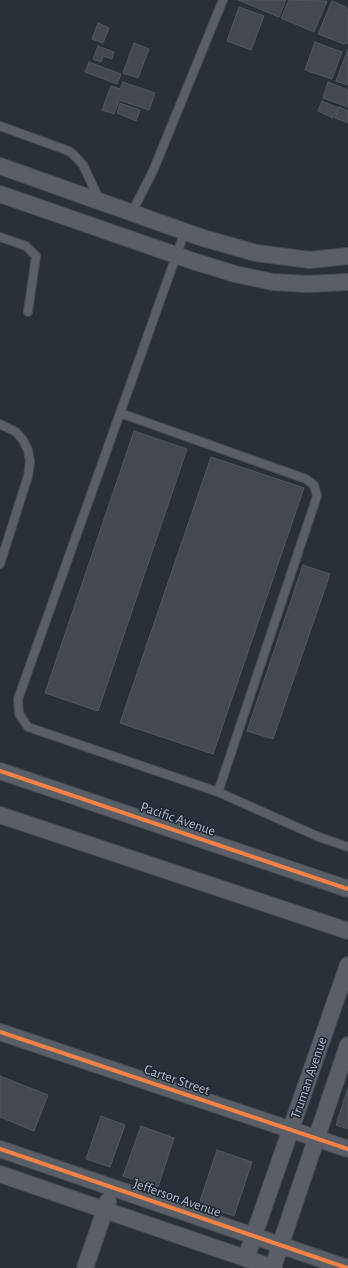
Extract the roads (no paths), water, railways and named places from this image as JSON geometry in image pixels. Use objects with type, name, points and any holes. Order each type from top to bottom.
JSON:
[{"type":"street","points":[[0,166],[185,231],[256,253],[310,260],[348,256]]},
{"type":"street","points":[[0,194],[235,274],[273,282],[308,284],[348,282]]},
{"type":"street","name":"Pacific Avenue","points":[[0,771],[348,889]]},
{"type":"street","points":[[0,815],[348,931]]},
{"type":"street","name":"Truman Avenue","points":[[246,1258],[348,965]]},
{"type":"street","name":"Carter Street","points":[[0,1032],[348,1149]]},
{"type":"street","name":"Truman Avenue","points":[[274,1268],[348,1045]]},
{"type":"street","name":"Jefferson Avenue","points":[[0,1150],[347,1268]]},
{"type":"street","points":[[0,1174],[274,1268]]},
{"type":"street","points":[[85,1268],[112,1188]]},
{"type":"lane","points":[[132,212],[153,171],[223,0]]},
{"type":"lane","points":[[0,126],[68,151],[74,155],[83,165],[101,202]]},
{"type":"lane","points":[[185,231],[18,699],[19,714],[28,727],[218,792],[319,837],[348,847]]},
{"type":"lane","points":[[0,237],[26,246],[32,250],[36,256],[28,312]]},
{"type":"lane","points":[[120,413],[306,479],[314,485],[317,496],[218,792]]},
{"type":"lane","points":[[0,424],[16,432],[23,440],[28,450],[30,462],[28,476],[0,564]]}]
